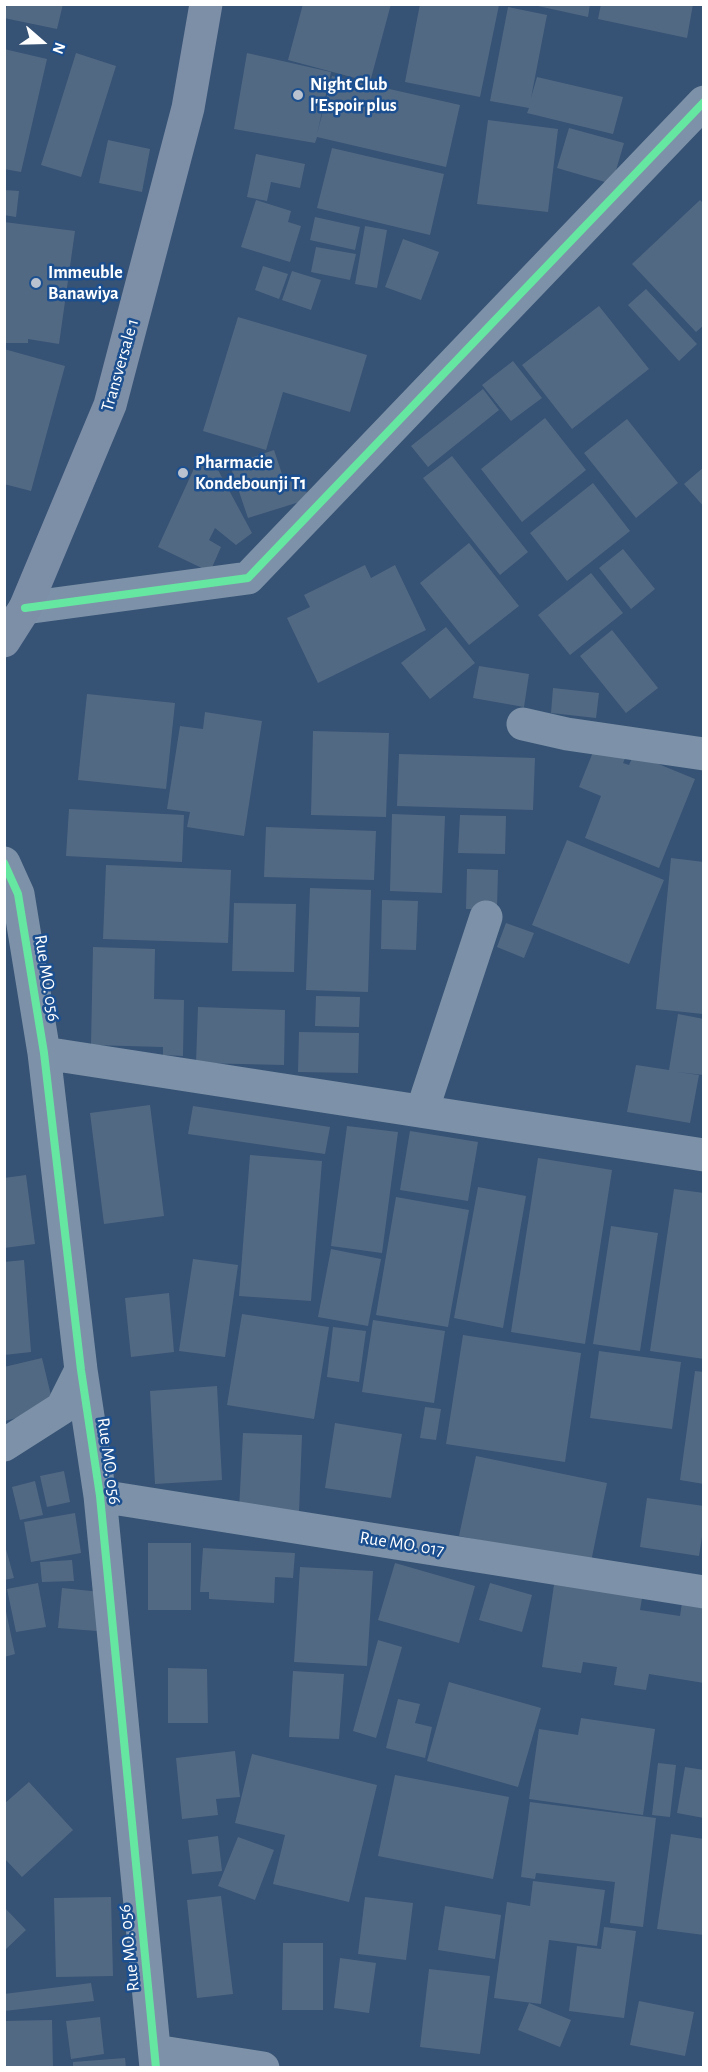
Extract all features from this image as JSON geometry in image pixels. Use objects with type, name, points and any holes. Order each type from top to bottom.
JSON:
[{"type":"main road","name":"Transversale 1","points":[[4,641],[25,608],[111,405],[188,108],[206,4]]},
{"type":"street","points":[[25,608],[248,578],[704,102]]},
{"type":"street","points":[[523,724],[567,734],[704,754]]},
{"type":"street","name":"Rue MO. 056","points":[[4,863],[18,894],[44,1053],[81,1370],[100,1496],[155,2059]]},
{"type":"street","points":[[422,1111],[486,917]]},
{"type":"street","points":[[44,1053],[704,1155]]},
{"type":"street","points":[[4,1445],[62,1408],[81,1370]]},
{"type":"street","name":"Rue MO. 017","points":[[100,1496],[704,1592]]},
{"type":"street","points":[[155,2059],[263,2067]]},
{"type":"building","points":[[7,4],[63,4],[57,29],[4,18]]},
{"type":"building","points":[[303,4],[391,4],[370,82],[288,60]]},
{"type":"building","points":[[420,4],[499,5],[480,97],[405,82]]},
{"type":"building","points":[[529,4],[590,4],[588,17]]},
{"type":"building","points":[[601,4],[693,4],[687,38],[598,19]]},
{"type":"building","points":[[508,7],[547,15],[531,98],[537,77],[623,97],[613,134],[527,113],[529,108],[490,101]]},
{"type":"building","points":[[4,49],[47,59],[21,172],[4,169]]},
{"type":"building","points":[[76,53],[116,66],[81,177],[41,165]]},
{"type":"building","points":[[247,53],[331,72],[317,134],[332,76],[460,105],[446,167],[317,137],[315,143],[234,129]]},
{"type":"building","points":[[488,120],[558,129],[548,212],[477,204]]},
{"type":"building","points":[[569,128],[624,143],[612,184],[557,168]]},
{"type":"building","points":[[108,140],[150,149],[142,192],[99,183]]},
{"type":"building","points":[[332,148],[444,174],[430,235],[317,208]]},
{"type":"building","points":[[256,154],[305,164],[300,188],[271,182],[267,201],[247,197]]},
{"type":"building","points":[[4,190],[19,191],[16,217],[4,215]]},
{"type":"building","points":[[256,200],[291,211],[288,222],[301,226],[290,262],[241,247]]},
{"type":"building","points":[[700,200],[704,204],[704,325],[696,332],[632,264]]},
{"type":"building","points":[[315,217],[360,227],[355,250],[310,240]]},
{"type":"building","name":"Immeuble Banawiya","points":[[4,222],[75,231],[59,344],[28,339],[28,343],[4,343]]},
{"type":"building","points":[[365,226],[387,230],[377,288],[355,284]]},
{"type":"building","points":[[403,239],[439,252],[421,300],[385,287]]},
{"type":"building","points":[[316,247],[356,254],[350,280],[311,272]]},
{"type":"building","points":[[263,266],[288,274],[279,299],[255,290]]},
{"type":"building","points":[[292,271],[321,280],[311,310],[282,300]]},
{"type":"building","points":[[646,289],[697,344],[679,361],[628,305]]},
{"type":"building","points":[[599,306],[649,369],[572,429],[522,365]]},
{"type":"building","points":[[238,317],[367,355],[350,412],[283,392],[266,450],[203,431]]},
{"type":"building","points":[[4,349],[65,366],[31,491],[4,484]]},
{"type":"building","points":[[513,361],[542,398],[511,421],[482,385]]},
{"type":"building","points":[[483,389],[499,410],[428,467],[411,446]]},
{"type":"building","points":[[545,418],[586,470],[522,522],[481,469]]},
{"type":"building","points":[[627,419],[678,483],[636,518],[584,453]]},
{"type":"building","points":[[274,450],[285,483],[301,477],[309,499],[248,518],[230,465]]},
{"type":"building","points":[[452,456],[528,552],[500,575],[423,478]]},
{"type":"building","points":[[197,462],[217,468],[252,533],[236,545],[215,528],[209,540],[221,547],[210,572],[158,547]]},
{"type":"building","points":[[704,467],[704,507],[684,484]]},
{"type":"building","points":[[593,483],[630,531],[567,581],[530,533]]},
{"type":"building","points":[[469,543],[519,606],[469,645],[420,583]]},
{"type":"building","points":[[623,549],[655,589],[631,609],[599,568]]},
{"type":"building","points":[[365,565],[371,578],[395,565],[426,630],[318,683],[287,618],[310,607],[304,595]]},
{"type":"building","points":[[591,573],[623,613],[570,655],[538,615]]},
{"type":"building","points":[[446,627],[475,663],[430,699],[401,663]]},
{"type":"building","points":[[612,630],[658,688],[626,713],[580,656]]},
{"type":"building","points":[[479,666],[529,674],[524,707],[473,698]]},
{"type":"building","points":[[553,688],[599,693],[596,718],[551,713]]},
{"type":"building","points":[[87,694],[175,703],[166,789],[78,780]]},
{"type":"building","points":[[205,712],[262,721],[244,836],[187,827],[190,812],[167,809],[180,726],[203,729]]},
{"type":"building","points":[[313,731],[389,733],[386,817],[311,815]]},
{"type":"building","points":[[597,742],[627,754],[623,763],[629,765],[634,754],[695,779],[659,868],[585,838],[601,796],[579,787]]},
{"type":"building","points":[[399,754],[535,758],[533,810],[397,806]]},
{"type":"building","points":[[69,809],[184,815],[182,862],[66,856]]},
{"type":"building","points":[[392,814],[445,816],[442,893],[390,891]]},
{"type":"building","points":[[460,815],[506,816],[505,854],[458,853]]},
{"type":"building","points":[[266,827],[376,831],[374,880],[264,877]]},
{"type":"building","points":[[567,840],[664,880],[629,964],[532,925]]},
{"type":"building","points":[[671,858],[704,862],[703,1014],[656,1009]]},
{"type":"building","points":[[106,865],[231,870],[228,943],[103,939]]},
{"type":"building","points":[[467,869],[498,870],[497,909],[466,909]]},
{"type":"building","points":[[310,888],[371,890],[368,992],[306,990]]},
{"type":"building","points":[[382,900],[418,901],[416,950],[381,949]]},
{"type":"building","points":[[234,903],[296,904],[294,972],[232,971]]},
{"type":"building","points":[[506,923],[534,933],[524,958],[497,947]]},
{"type":"building","points":[[93,947],[155,949],[154,999],[184,1000],[183,1056],[163,1055],[163,1047],[91,1045]]},
{"type":"building","points":[[316,996],[360,997],[359,1027],[315,1026]]},
{"type":"building","points":[[198,1007],[285,1010],[284,1065],[196,1063]]},
{"type":"building","points":[[678,1014],[704,1019],[704,1075],[677,1072],[699,1075],[690,1123],[627,1112],[636,1065],[669,1070]]},
{"type":"building","points":[[299,1032],[359,1033],[358,1073],[298,1072]]},
{"type":"building","points":[[150,1105],[164,1216],[104,1224],[90,1113]]},
{"type":"building","points":[[193,1106],[330,1127],[325,1154],[188,1134]]},
{"type":"building","points":[[347,1126],[398,1132],[382,1253],[331,1246]]},
{"type":"building","points":[[410,1131],[478,1142],[468,1201],[400,1190]]},
{"type":"building","points":[[250,1155],[322,1161],[311,1301],[239,1296]]},
{"type":"building","points":[[538,1158],[612,1170],[585,1344],[511,1332]]},
{"type":"building","points":[[26,1175],[35,1244],[4,1248],[4,1178]]},
{"type":"building","points":[[478,1187],[526,1196],[503,1328],[454,1318]]},
{"type":"building","points":[[674,1189],[704,1193],[704,1359],[650,1351]]},
{"type":"building","points":[[396,1197],[469,1210],[448,1327],[376,1315]]},
{"type":"building","points":[[611,1226],[658,1233],[640,1351],[593,1344]]},
{"type":"building","points":[[331,1249],[381,1259],[368,1326],[318,1317]]},
{"type":"building","points":[[193,1259],[238,1265],[225,1357],[179,1351]]},
{"type":"building","points":[[24,1260],[31,1352],[4,1355],[4,1262]]},
{"type":"building","points":[[169,1293],[174,1352],[131,1357],[125,1298]]},
{"type":"building","points":[[242,1314],[329,1327],[314,1419],[227,1405]]},
{"type":"building","points":[[373,1320],[445,1331],[434,1403],[362,1392]]},
{"type":"building","points":[[333,1327],[366,1331],[359,1382],[327,1377]]},
{"type":"building","points":[[463,1335],[581,1353],[565,1462],[446,1444]]},
{"type":"building","points":[[599,1351],[681,1362],[672,1429],[590,1418]]},
{"type":"building","points":[[42,1358],[54,1408],[5,1421],[4,1367]]},
{"type":"building","points":[[695,1371],[704,1372],[704,1484],[680,1480]]},
{"type":"building","points":[[217,1386],[222,1480],[155,1484],[150,1391]]},
{"type":"building","points":[[425,1407],[441,1409],[436,1440],[420,1438]]},
{"type":"building","points":[[335,1423],[402,1434],[391,1498],[325,1488]]},
{"type":"building","points":[[243,1433],[302,1435],[299,1513],[239,1510]]},
{"type":"building","points":[[476,1456],[607,1483],[591,1562],[459,1536]]},
{"type":"building","points":[[64,1471],[70,1502],[47,1507],[40,1476]]},
{"type":"building","points":[[35,1481],[43,1515],[20,1520],[12,1487]]},
{"type":"building","points":[[647,1498],[704,1506],[699,1556],[640,1547]]},
{"type":"building","points":[[75,1513],[81,1553],[31,1562],[24,1522]]},
{"type":"building","points":[[4,1542],[14,1578],[4,1580]]},
{"type":"building","points":[[148,1543],[191,1543],[191,1610],[148,1610]]},
{"type":"building","points":[[203,1548],[295,1553],[293,1578],[275,1577],[274,1603],[209,1599],[209,1592],[200,1592]]},
{"type":"building","points":[[72,1560],[74,1581],[42,1582],[40,1562]]},
{"type":"building","points":[[395,1563],[475,1586],[459,1643],[378,1620]]},
{"type":"building","points":[[300,1567],[373,1571],[367,1666],[294,1662]]},
{"type":"building","points":[[555,1578],[643,1592],[640,1610],[680,1616],[682,1603],[704,1606],[704,1683],[649,1674],[646,1690],[614,1685],[617,1667],[583,1662],[581,1673],[542,1667]]},
{"type":"building","points":[[38,1583],[46,1627],[16,1632],[7,1589]]},
{"type":"building","points":[[490,1583],[532,1595],[522,1632],[479,1620]]},
{"type":"building","points":[[62,1588],[101,1592],[97,1631],[58,1628]]},
{"type":"building","points":[[4,1602],[15,1654],[4,1657]]},
{"type":"building","points":[[378,1640],[402,1647],[376,1738],[353,1731]]},
{"type":"building","points":[[168,1668],[207,1669],[208,1723],[168,1723]]},
{"type":"building","points":[[293,1671],[344,1674],[339,1739],[289,1737]]},
{"type":"building","points":[[449,1682],[541,1708],[518,1787],[427,1761]]},
{"type":"building","points":[[398,1699],[420,1704],[415,1723],[432,1727],[425,1758],[386,1748]]},
{"type":"building","points":[[581,1718],[655,1729],[643,1815],[529,1799],[539,1729],[578,1735]]},
{"type":"building","points":[[235,1751],[240,1797],[216,1799],[218,1815],[182,1819],[176,1758]]},
{"type":"building","points":[[252,1754],[377,1785],[349,1902],[273,1884],[285,1835],[235,1823]]},
{"type":"building","points":[[658,1763],[676,1765],[670,1817],[652,1815]]},
{"type":"building","points":[[685,1767],[704,1770],[704,1818],[677,1813]]},
{"type":"building","points":[[395,1775],[509,1797],[493,1879],[378,1856]]},
{"type":"building","points":[[29,1782],[73,1830],[22,1877],[4,1858],[4,1804]]},
{"type":"building","points":[[530,1802],[656,1818],[643,1927],[610,1923],[615,1882],[536,1873],[535,1879],[521,1877]]},
{"type":"building","points":[[671,1834],[704,1839],[704,1935],[657,1929]]},
{"type":"building","points":[[218,1836],[222,1871],[192,1874],[188,1840]]},
{"type":"building","points":[[238,1837],[274,1850],[255,1900],[218,1886]]},
{"type":"building","points":[[533,1881],[605,1890],[597,1946],[549,1940],[541,2004],[494,1998],[507,1902],[530,1906]]},
{"type":"building","points":[[221,1896],[233,1994],[197,1998],[187,1900]]},
{"type":"building","points":[[111,1897],[113,1976],[56,1977],[54,1898]]},
{"type":"building","points":[[365,1897],[413,1903],[406,1960],[358,1954]]},
{"type":"building","points":[[445,1906],[501,1915],[495,1959],[438,1950]]},
{"type":"building","points":[[4,1907],[26,1930],[4,1951]]},
{"type":"building","points":[[604,1927],[636,1931],[624,2018],[569,2011],[577,1946],[601,1949]]},
{"type":"building","points":[[283,1943],[323,1943],[323,2010],[282,2010]]},
{"type":"building","points":[[340,1958],[376,1963],[369,2013],[334,2008]]},
{"type":"building","points":[[429,1969],[490,1976],[480,2054],[420,2047]]},
{"type":"building","points":[[91,1983],[94,2001],[4,2011],[4,1994]]},
{"type":"building","points":[[639,2001],[694,2012],[685,2056],[630,2045]]},
{"type":"building","points":[[529,2003],[571,2020],[560,2047],[518,2030]]},
{"type":"building","points":[[100,2017],[104,2054],[71,2059],[66,2021]]},
{"type":"building","points":[[52,2020],[53,2068],[4,2068],[4,2021]]},
{"type":"building","points":[[125,2058],[126,2068],[73,2068],[73,2062]]},
{"type":"cycle path","points":[[25,608],[248,578],[704,102]]},
{"type":"cycle path","points":[[4,863],[18,894],[44,1053],[81,1370],[100,1496],[156,2068]]},
{"type":"place","name":"Night Club l'Espoir plus","points":[[298,95]]},
{"type":"place","name":"Immeuble Banawiya","points":[[36,283]]},
{"type":"place","name":"Pharmacie Kondebounji T1","points":[[183,473]]}]
